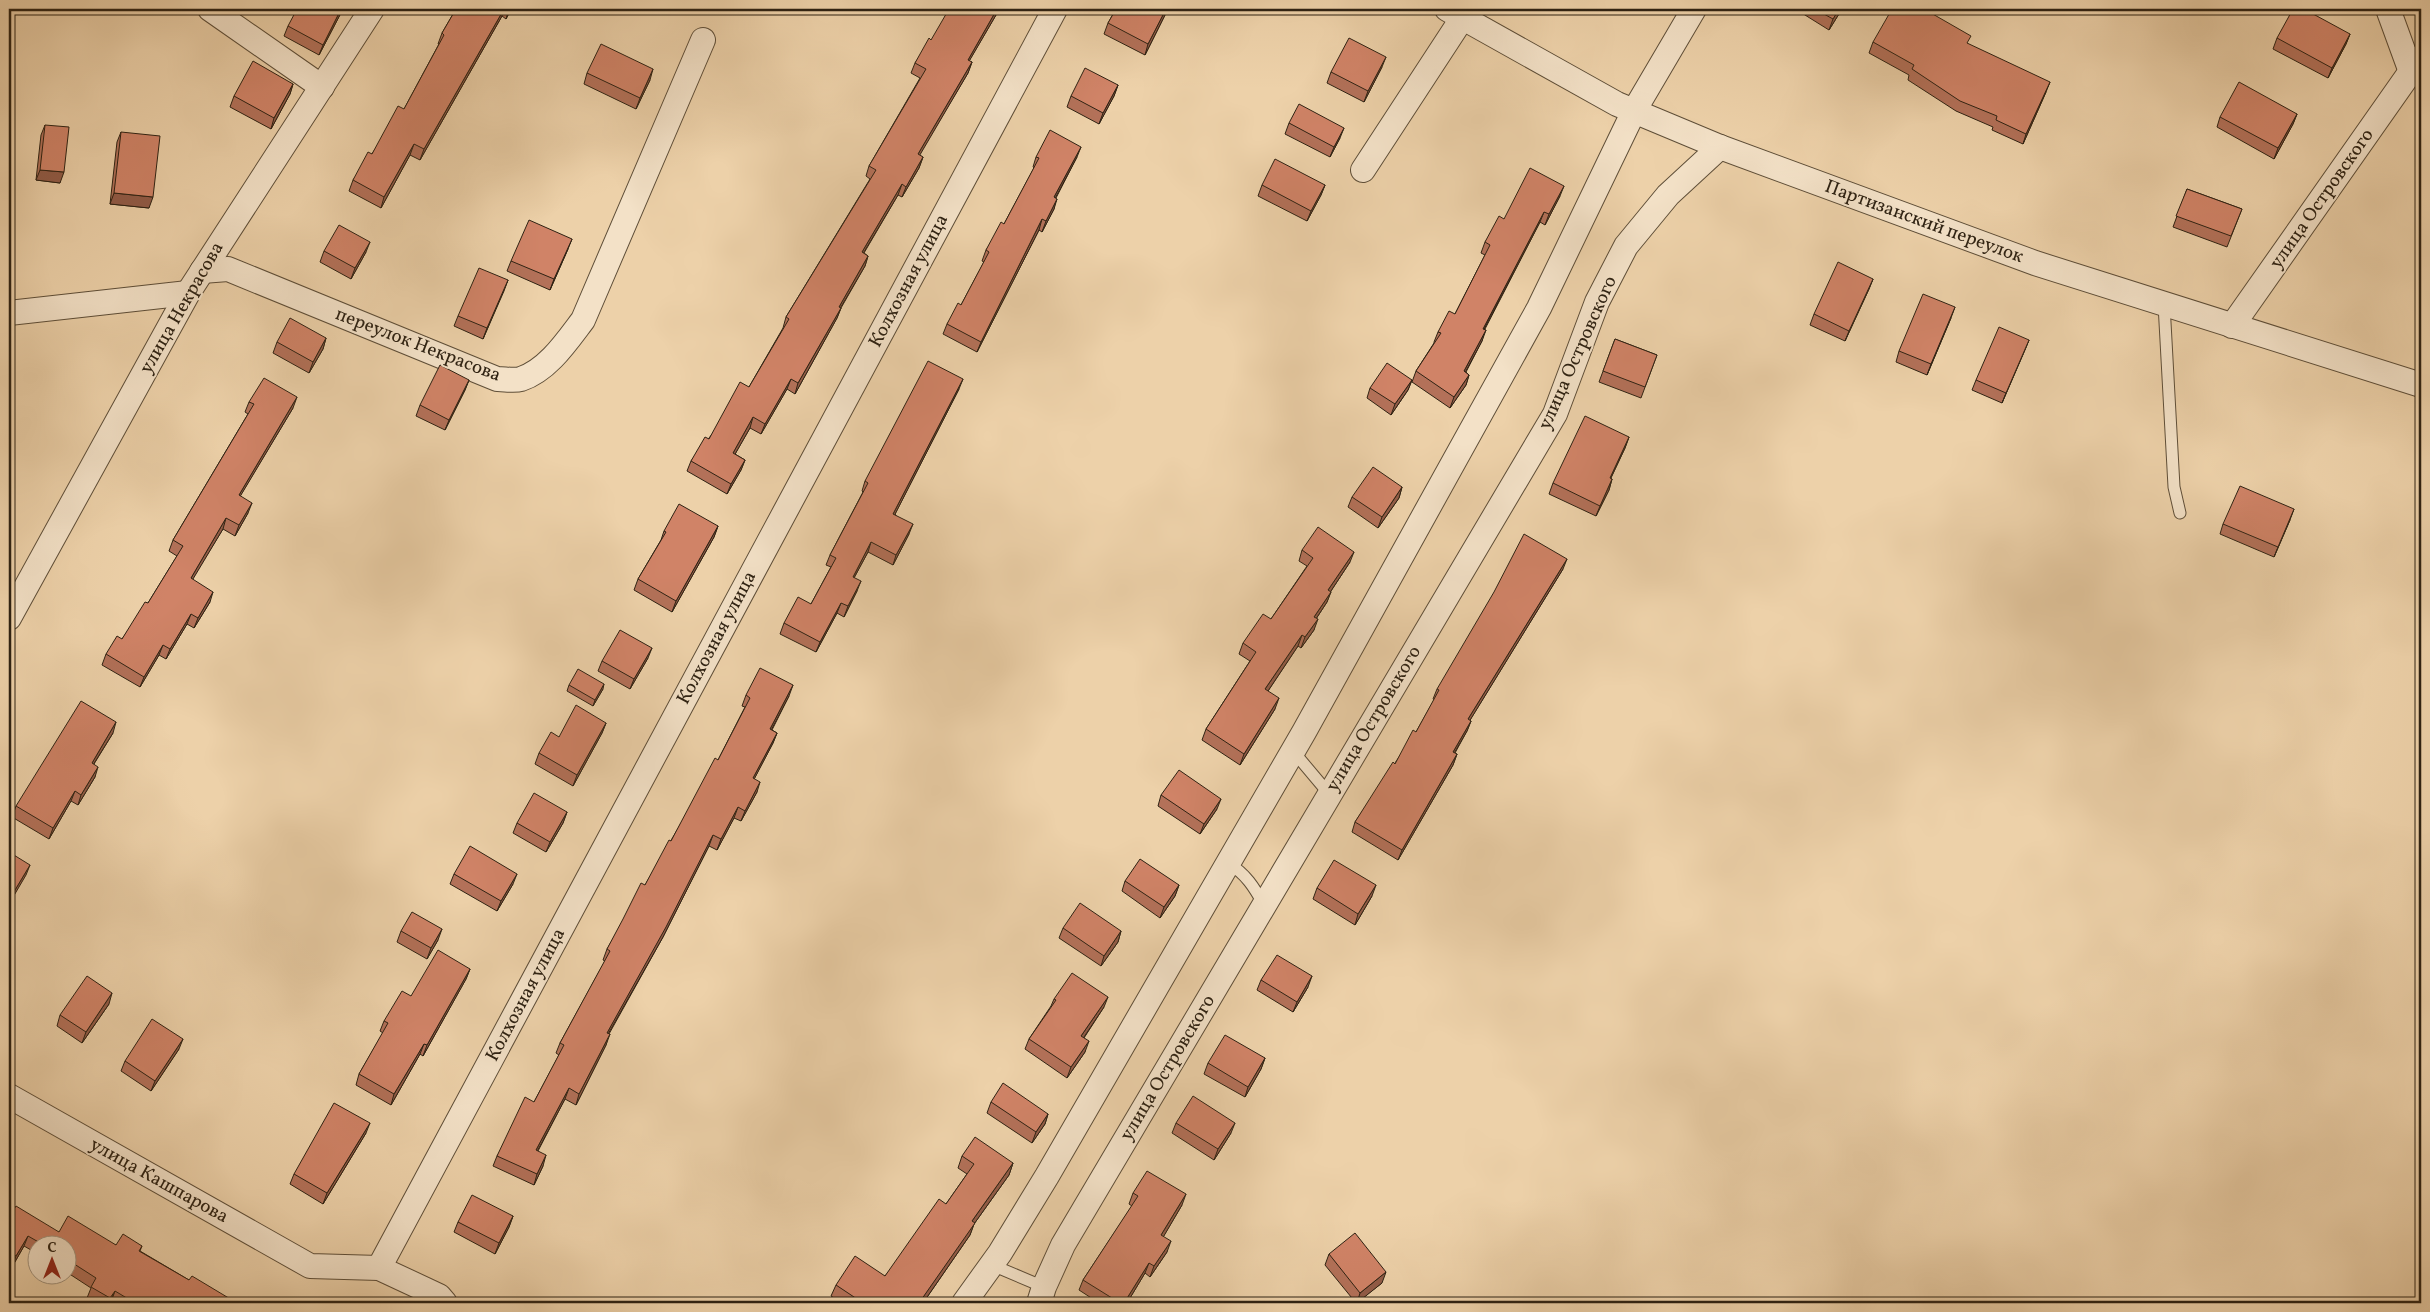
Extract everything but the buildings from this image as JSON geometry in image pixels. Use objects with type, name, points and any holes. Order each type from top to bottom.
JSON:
[{"type":"street","points":[[210,9],[322,87]]},
{"type":"street","name":"улица Некрасова","points":[[9,618],[188,293],[372,9]]},
{"type":"street","name":"Колхозная улица","points":[[379,1268],[1055,9]]},
{"type":"street","points":[[964,1303],[992,1265],[1047,1176],[1293,751],[1539,308],[1634,111],[1694,9]]},
{"type":"street","name":"улица Островского","points":[[2232,326],[2416,64],[2388,9]]},
{"type":"street","points":[[1363,170],[1455,13]]},
{"type":"street","name":"Партизанский переулок","points":[[1455,13],[1617,104],[1720,147],[2035,263],[2421,386]]},
{"type":"street","name":"переулок Некрасова","points":[[202,271],[228,269],[497,380],[520,379],[541,368],[560,349],[583,320],[703,40]]},
{"type":"street","name":"улица Островского","points":[[1041,1295],[1063,1245],[1554,414],[1597,302],[1626,246],[1668,195],[1720,147]]},
{"type":"street","points":[[9,313],[188,293]]},
{"type":"street","name":"улица Кашпарова","points":[[9,1096],[310,1266],[379,1268]]},
{"type":"street","points":[[379,1268],[439,1296],[445,1303]]},
{"type":"lane","points":[[2164,304],[2174,487],[2180,513]]},
{"type":"lane","points":[[1293,751],[1330,794]]},
{"type":"lane","points":[[1228,863],[1241,871],[1250,881],[1264,905]]},
{"type":"lane","points":[[992,1265],[1041,1295]]}]
